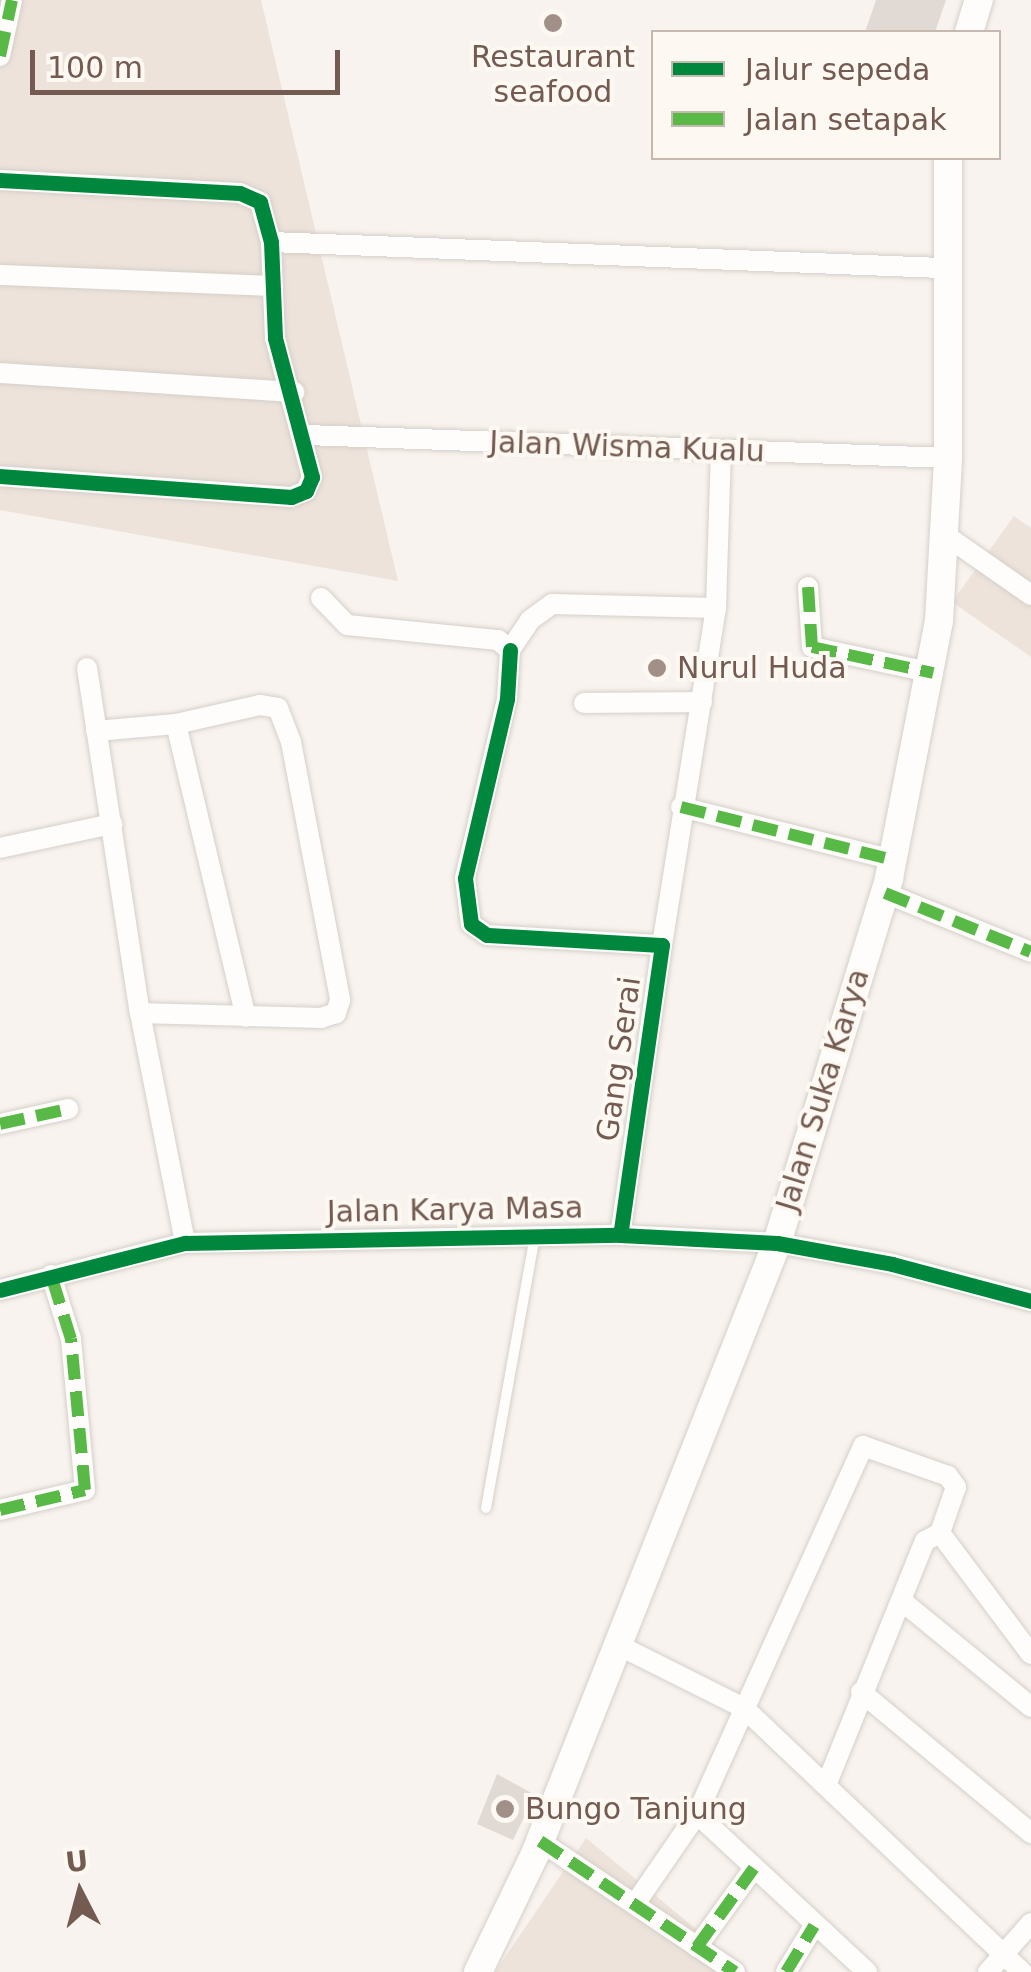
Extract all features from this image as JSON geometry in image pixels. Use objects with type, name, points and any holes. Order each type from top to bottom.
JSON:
[{"type":"main road","points":[[970,30],[979,0]]},
{"type":"main road","name":"Jalan Suka Karya","points":[[478,1972],[540,1841],[777,1243],[894,860],[932,673],[945,535],[948,458],[943,268],[948,160]]},
{"type":"street","points":[[0,56],[12,0]]},
{"type":"street","points":[[0,180],[248,195],[266,210],[275,338],[306,435],[312,477],[306,490],[291,497],[0,476]]},
{"type":"street","points":[[271,242],[943,268]]},
{"type":"street","points":[[0,275],[269,286]]},
{"type":"street","points":[[0,373],[294,392]]},
{"type":"street","name":"Jalan Wisma Kualu","points":[[306,435],[948,458]]},
{"type":"street","points":[[662,945],[716,608],[721,450]]},
{"type":"street","points":[[945,535],[1031,595]]},
{"type":"street","points":[[808,587],[812,647],[932,673]]},
{"type":"street","points":[[322,598],[346,625],[498,640],[510,650],[530,620],[552,604],[716,608]]},
{"type":"street","name":"Gang Serai","points":[[510,650],[510,686],[465,878],[471,924],[487,935],[662,945],[620,1235]]},
{"type":"street","points":[[87,668],[140,1013],[185,1244]]},
{"type":"street","points":[[584,703],[702,702]]},
{"type":"street","points":[[96,731],[176,724],[267,705],[281,711],[291,742],[340,1000],[336,1013],[322,1018],[140,1013]]},
{"type":"street","points":[[176,724],[246,1017]]},
{"type":"street","points":[[681,808],[894,860]]},
{"type":"street","points":[[0,848],[112,824]]},
{"type":"street","points":[[885,893],[1031,952]]},
{"type":"street","points":[[0,1124],[68,1108]]},
{"type":"street","name":"Jalan Karya Masa","points":[[0,1290],[185,1244],[620,1235],[777,1243],[892,1264],[1031,1301]]},
{"type":"street","points":[[0,1510],[85,1490],[71,1339],[51,1275]]},
{"type":"street","points":[[637,1901],[697,1814],[863,1446],[948,1476],[956,1487],[940,1533],[925,1541],[860,1692],[827,1783]]},
{"type":"street","points":[[940,1533],[1031,1654]]},
{"type":"street","points":[[902,1601],[1031,1706]]},
{"type":"street","points":[[618,1645],[744,1708],[1022,1972]]},
{"type":"street","points":[[860,1692],[1031,1833]]},
{"type":"street","points":[[697,1814],[867,1972]]},
{"type":"street","points":[[540,1841],[637,1901],[735,1972]]},
{"type":"street","points":[[697,1947],[754,1868]]},
{"type":"street","points":[[988,1972],[1031,1924]]},
{"type":"street","points":[[786,1972],[814,1926]]},
{"type":"lane","points":[[486,1508],[535,1236]]},
{"type":"shaded area","points":[[0,0],[261,0],[398,581],[0,510]]},
{"type":"shaded area","points":[[1014,516],[1031,528],[1031,657],[952,602]]},
{"type":"shaded area","points":[[586,1838],[748,1972],[495,1972]]},
{"type":"building","points":[[876,0],[946,0],[936,30],[866,30]]},
{"type":"building","name":"Bungo Tanjung","points":[[497,1774],[535,1795],[513,1840],[477,1824]]},
{"type":"marked path","points":[[0,56],[12,0]]},
{"type":"marked path","points":[[808,587],[812,647],[933,673]]},
{"type":"marked path","points":[[681,807],[894,860]]},
{"type":"marked path","points":[[885,893],[1031,952]]},
{"type":"marked path","points":[[0,1124],[68,1109]]},
{"type":"marked path","points":[[0,1510],[85,1490],[71,1339],[51,1275]]},
{"type":"marked path","points":[[540,1841],[735,1972]]},
{"type":"marked path","points":[[697,1947],[754,1868]]},
{"type":"marked path","points":[[786,1972],[814,1926]]},
{"type":"cycle path","points":[[0,180],[240,193],[260,202],[271,242],[275,338],[312,477],[306,491],[291,497],[0,476]]},
{"type":"cycle path","points":[[510,650],[507,699],[465,878],[471,924],[487,935],[662,945],[620,1235]]},
{"type":"cycle path","points":[[0,1290],[185,1243],[620,1235],[777,1243],[892,1264],[1031,1301]]},
{"type":"place","name":"Restaurant seafood","points":[[553,23]]},
{"type":"place","name":"Nurul Huda","points":[[657,668]]},
{"type":"place","name":"Bungo Tanjung","points":[[505,1809]]}]
